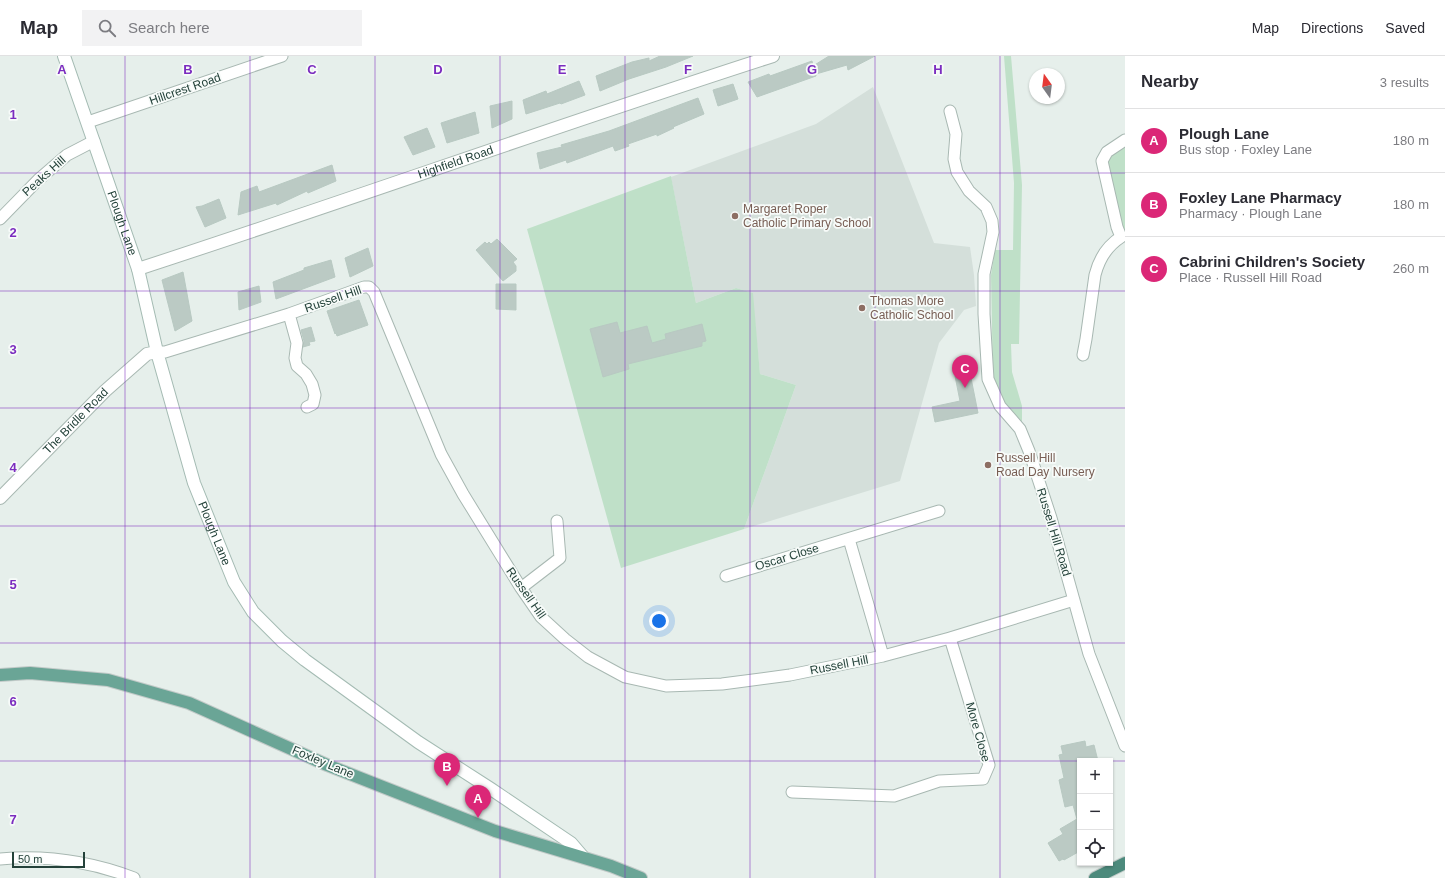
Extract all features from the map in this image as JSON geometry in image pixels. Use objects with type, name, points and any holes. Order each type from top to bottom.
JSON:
[{"type":"highway","points":[[1095,878],[1125,863]]},
{"type":"main road","name":"Plough Lane","points":[[64,56],[138,270],[157,352],[194,483],[234,582],[253,612],[282,641],[305,660],[418,742],[504,797],[571,843],[582,857]]},
{"type":"main road","name":"Highfield Road","points":[[138,270],[773,56]]},
{"type":"main road","name":"The Bridle Road","points":[[0,498],[105,391],[146,354],[157,352]]},
{"type":"main road","name":"Foxley Lane","points":[[0,676],[30,673],[108,680],[188,702],[327,765],[495,831],[582,857],[641,878]]},
{"type":"street","name":"Hillcrest Road","points":[[88,122],[269,58],[282,56]]},
{"type":"street","name":"Russell Hill Road","points":[[950,111],[956,134],[954,159],[957,172],[969,191],[986,207],[992,221],[993,232],[984,274],[984,314],[988,379],[1000,406],[1020,429],[1026,444],[1051,518],[1089,654],[1125,746]]},
{"type":"street","points":[[1083,355],[1097,266],[1106,250],[1123,237],[1117,227],[1102,161],[1106,152],[1125,140]]},
{"type":"street","name":"Peaks Hill","points":[[0,220],[38,180],[67,155],[94,141]]},
{"type":"street","name":"Russell Hill","points":[[157,352],[165,352],[289,314],[364,287],[369,287],[374,292],[441,454],[463,494],[521,588],[541,617],[564,639],[588,657],[625,676],[666,686],[722,684],[790,675],[883,656],[950,638],[1074,600]]},
{"type":"street","points":[[289,314],[297,343],[295,358],[297,366],[306,374],[312,384],[314,395],[313,404],[307,407]]},
{"type":"street","name":"Oscar Close","points":[[726,576],[939,512]]},
{"type":"street","points":[[521,588],[560,558],[557,521]]},
{"type":"street","points":[[849,539],[883,656]]},
{"type":"street","name":"More Close","points":[[792,792],[894,796],[939,781],[983,779],[989,765],[950,638]]},
{"type":"street","points":[[0,859],[31,858],[68,861],[134,878]]},
{"type":"shaded area","name":"Thomas More Catholic School","points":[[873,87],[934,243],[970,247],[976,306],[964,310],[939,343],[900,481],[744,529],[796,385],[760,374],[752,293],[736,288],[696,303],[671,177],[816,124]]},
{"type":"green space","points":[[1004,56],[1011,56],[1022,185],[1019,344],[1011,344],[1012,372],[1022,406],[1022,426],[1004,403],[993,379],[991,275],[995,250],[1013,250],[1014,183]]},
{"type":"green space","points":[[1125,146],[1125,230],[1123,230],[1106,163],[1108,156]]},
{"type":"green space","points":[[671,176],[696,303],[736,288],[753,293],[760,374],[796,385],[744,529],[621,568],[527,229]]},
{"type":"building","points":[[660,56],[693,56],[600,91],[596,76],[632,62],[649,58],[649,61]]},
{"type":"building","points":[[829,56],[875,56],[848,70],[847,65],[816,74],[816,76],[757,97],[748,82],[812,61],[813,66]]},
{"type":"building","points":[[579,81],[585,95],[561,104],[560,103],[526,114],[523,100],[546,91],[547,94]]},
{"type":"building","points":[[733,84],[738,99],[718,106],[713,90]]},
{"type":"building","points":[[698,98],[704,114],[673,127],[674,128],[657,136],[657,134],[628,144],[629,146],[615,151],[613,146],[567,163],[566,160],[540,169],[537,153],[562,147],[561,145],[609,131]]},
{"type":"building","points":[[512,101],[512,119],[492,128],[490,106]]},
{"type":"building","points":[[475,112],[479,133],[447,143],[441,123]]},
{"type":"building","points":[[427,128],[435,147],[413,155],[404,137]]},
{"type":"building","points":[[332,165],[336,181],[308,193],[307,191],[277,205],[276,203],[238,215],[241,192],[257,186],[259,192]]},
{"type":"building","points":[[219,199],[226,218],[205,227],[196,207]]},
{"type":"building","points":[[497,239],[517,259],[513,262],[516,266],[516,271],[503,281],[476,250],[485,242],[487,244],[489,242],[491,244]]},
{"type":"building","points":[[368,248],[373,266],[350,277],[345,258]]},
{"type":"building","points":[[331,260],[335,277],[276,299],[273,282],[304,270],[304,268]]},
{"type":"building","points":[[183,272],[192,321],[175,331],[162,280]]},
{"type":"building","points":[[496,284],[516,284],[516,310],[496,309]]},
{"type":"building","points":[[259,286],[261,302],[239,310],[238,292]]},
{"type":"building","points":[[359,300],[368,325],[337,336],[327,311]]},
{"type":"building","points":[[617,322],[620,333],[647,326],[652,343],[666,339],[665,334],[702,324],[706,341],[702,342],[702,346],[628,364],[629,369],[603,377],[590,329]]},
{"type":"building","points":[[311,327],[315,341],[309,342],[310,345],[303,347],[304,341],[301,330]]},
{"type":"building","points":[[970,373],[978,413],[935,422],[932,407],[960,401],[955,376]]},
{"type":"building","points":[[1085,741],[1086,747],[1094,745],[1097,758],[1077,758],[1077,819],[1073,805],[1065,807],[1059,780],[1064,778],[1059,755],[1063,754],[1061,746]]},
{"type":"building","points":[[1077,819],[1077,853],[1059,861],[1048,843],[1063,834],[1060,829]]},
{"type":"place","name":"Margaret Roper Catholic Primary School","points":[[735,216]]},
{"type":"place","name":"Thomas More Catholic School","points":[[862,308]]},
{"type":"place","name":"Cabrini Children's Society","points":[[965,388]]},
{"type":"place","name":"Russell Hill Road Day Nursery","points":[[988,465]]},
{"type":"place","name":"Foxley Lane Pharmacy","points":[[447,786]]},
{"type":"place","name":"Plough Lane","points":[[478,818]]}]
